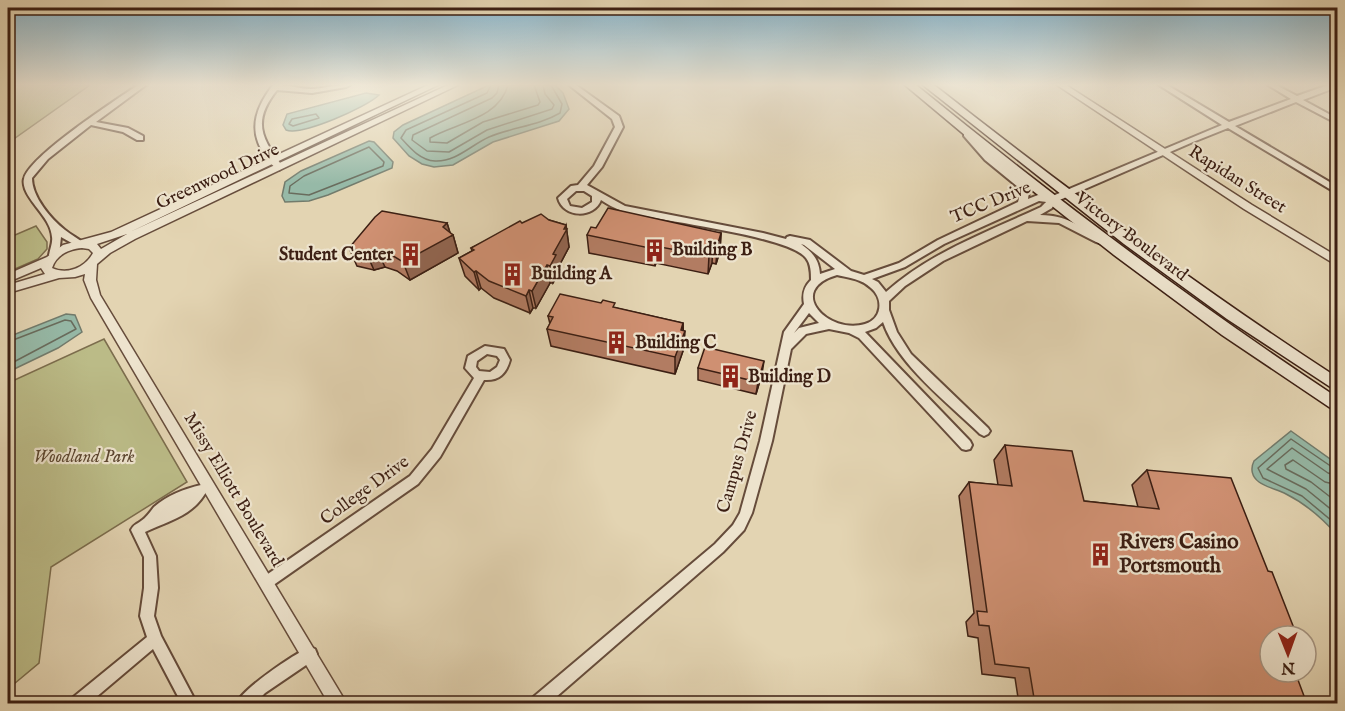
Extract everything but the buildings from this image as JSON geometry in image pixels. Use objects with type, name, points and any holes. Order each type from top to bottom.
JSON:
[{"type":"main road","name":"Victory Boulevard","points":[[949,118],[1104,242],[1256,353],[1338,407]]},
{"type":"main road","name":"Victory Boulevard","points":[[970,118],[1066,194],[1231,315],[1338,386]]},
{"type":"street","points":[[59,275],[48,269],[57,236],[31,192],[28,180],[38,163],[97,118]]},
{"type":"street","points":[[259,118],[257,126],[261,143],[275,163]]},
{"type":"street","name":"Greenwood Drive","points":[[59,275],[75,273],[131,236],[366,118]]},
{"type":"street","name":"Greenwood Drive","points":[[53,257],[65,249],[115,235],[378,118]]},
{"type":"street","points":[[614,118],[619,122],[619,127],[598,167],[580,188],[569,191],[562,198],[562,202],[573,210],[623,208],[763,236],[807,242],[847,273]]},
{"type":"street","name":"Rapidan Street","points":[[1111,118],[1338,262]]},
{"type":"street","points":[[1216,118],[1338,191]]},
{"type":"street","points":[[1051,200],[1245,118]]},
{"type":"street","points":[[91,123],[125,130],[140,138]]},
{"type":"street","points":[[964,131],[988,158],[1021,185],[1025,191],[1022,204]]},
{"type":"street","points":[[589,208],[596,203],[594,185],[598,167]]},
{"type":"street","points":[[580,188],[623,208]]},
{"type":"street","name":"TCC Drive","points":[[866,278],[902,265],[941,242],[1022,204],[1038,198],[1051,200],[1049,206],[928,265],[897,286],[885,298]]},
{"type":"street","points":[[1026,218],[1045,217],[1060,220],[1073,225],[1089,237],[1104,242]]},
{"type":"street","points":[[53,226],[61,234],[96,249],[94,261]]},
{"type":"street","points":[[763,236],[797,246],[810,256],[815,268],[816,280]]},
{"type":"street","points":[[8,278],[53,257]]},
{"type":"street","name":"Missy Elliott Boulevard","points":[[94,261],[90,280],[95,295],[205,488],[267,582],[339,704]]},
{"type":"street","points":[[966,445],[863,335],[829,324],[814,313],[807,295],[816,280],[825,275],[847,273],[866,278],[874,283],[885,298],[885,312],[892,333],[908,357],[984,431]]},
{"type":"street","points":[[8,289],[59,275]]},
{"type":"street","name":"Missy Elliott Boulevard","points":[[59,275],[85,287],[95,295]]},
{"type":"street","name":"Campus Drive","points":[[536,704],[719,548],[741,524],[750,500],[759,457],[766,441],[780,366],[788,346],[789,332],[809,304]]},
{"type":"street","points":[[851,330],[870,327],[880,320],[885,312]]},
{"type":"street","points":[[788,346],[803,331],[829,324]]},
{"type":"street","name":"College Drive","points":[[267,582],[414,480],[436,453],[480,377]]},
{"type":"street","points":[[190,704],[155,639],[147,616],[151,588],[150,556],[142,527],[165,519],[190,504],[205,488]]},
{"type":"street","points":[[76,704],[155,639]]},
{"type":"street","points":[[243,704],[260,688],[310,654]]},
{"type":"green space","points":[[8,118],[43,118],[8,143]]},
{"type":"green space","points":[[36,226],[47,242],[47,249],[38,259],[8,272],[8,238]]},
{"type":"green space","name":"Woodland Park","points":[[104,339],[187,482],[51,567],[39,663],[8,689],[8,383]]},
{"type":"water","points":[[285,118],[336,118],[294,131],[286,130],[283,125]]},
{"type":"water","points":[[418,118],[561,118],[559,121],[493,142],[453,165],[434,167],[422,164],[409,156],[393,138],[394,132]]},
{"type":"water","points":[[369,141],[374,142],[393,162],[392,168],[328,195],[309,201],[285,202],[282,196],[285,182],[301,171]]},
{"type":"water","points":[[66,314],[75,315],[82,332],[58,348],[8,372],[8,337]]},
{"type":"water","points":[[1291,431],[1337,464],[1337,535],[1307,507],[1286,494],[1262,484],[1253,475],[1254,461]]},
{"type":"place","name":"Building B","points":[[654,250]]},
{"type":"place","name":"Student Center","points":[[411,255]]},
{"type":"place","name":"Building A","points":[[513,274]]},
{"type":"place","name":"Building C","points":[[617,343]]},
{"type":"place","name":"Building D","points":[[730,377]]},
{"type":"place","name":"Rivers Casino Portsmouth","points":[[1101,554]]}]
